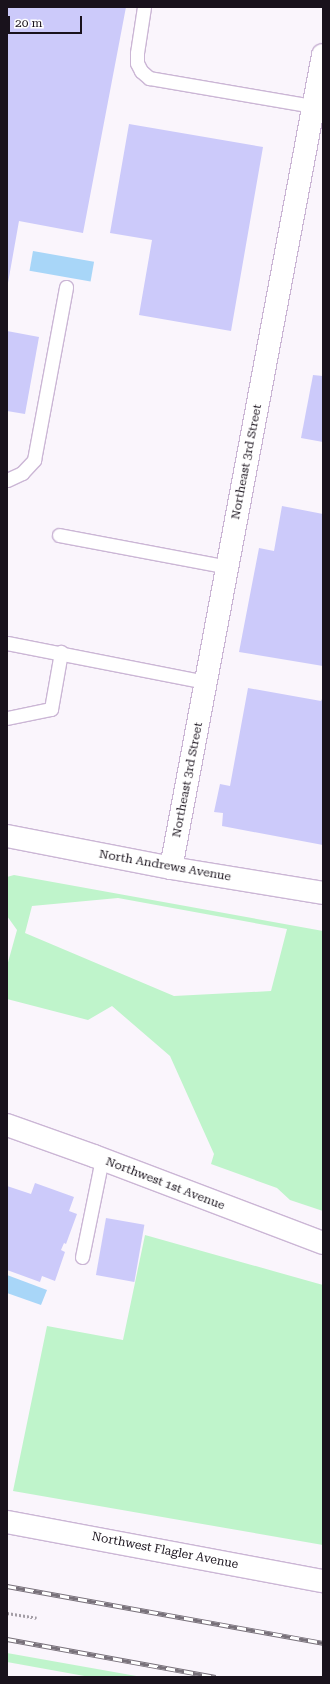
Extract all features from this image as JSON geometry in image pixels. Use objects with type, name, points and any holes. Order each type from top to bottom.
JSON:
[{"type":"street","name":"Northeast 3rd Street","points":[[172,868],[323,55]]},
{"type":"street","name":"North Andrews Avenue","points":[[7,836],[172,868],[323,894]]},
{"type":"street","name":"Northwest 1st Avenue","points":[[7,1125],[323,1244]]},
{"type":"street","name":"Northwest Flagler Avenue","points":[[7,1522],[323,1581]]},
{"type":"lane","points":[[144,7],[136,53],[137,62],[141,71],[149,78],[313,106]]},
{"type":"lane","points":[[7,480],[22,473],[34,460],[66,287]]},
{"type":"lane","points":[[59,535],[228,566]]},
{"type":"lane","points":[[7,642],[206,682]]},
{"type":"lane","points":[[7,718],[51,709],[60,652]]},
{"type":"lane","points":[[82,1257],[102,1160]]},
{"type":"path","points":[[7,1613],[37,1618]]},
{"type":"green space","points":[[14,875],[323,931],[323,1211],[290,1200],[277,1188],[211,1164],[214,1154],[170,1056],[112,1006],[88,1020],[7,999],[7,966],[17,930],[7,916],[7,877]],"holes":[[[118,898],[287,929],[271,991],[174,996],[25,933],[32,906]]]},
{"type":"green space","points":[[145,1235],[323,1285],[323,1545],[13,1491],[47,1326],[123,1340]]},
{"type":"green space","points":[[7,1653],[142,1677],[90,1677],[7,1662]]},
{"type":"water","points":[[33,251],[94,262],[91,281],[30,271]]},
{"type":"water","points":[[7,1275],[47,1290],[41,1305],[7,1293]]},
{"type":"building","points":[[7,7],[126,7],[83,233],[19,221],[8,283]]},
{"type":"building","points":[[129,124],[263,147],[231,331],[139,315],[152,240],[110,233]]},
{"type":"building","points":[[7,331],[39,337],[25,414],[7,411]]},
{"type":"building","points":[[313,375],[323,376],[323,442],[301,438]]},
{"type":"building","points":[[282,506],[323,514],[323,666],[239,652],[259,548],[274,551]]},
{"type":"building","points":[[248,688],[321,701],[323,697],[323,845],[222,826],[223,813],[214,812],[220,784],[230,786]]},
{"type":"building","points":[[35,1183],[74,1197],[69,1211],[77,1214],[66,1244],[64,1243],[61,1250],[65,1252],[55,1281],[42,1276],[40,1282],[7,1270],[7,1186],[31,1194]]},
{"type":"building","points":[[106,1218],[144,1225],[134,1282],[96,1275]]},
{"type":"railway","points":[[7,1586],[323,1643]]},
{"type":"railway","points":[[7,1639],[216,1677]]}]
